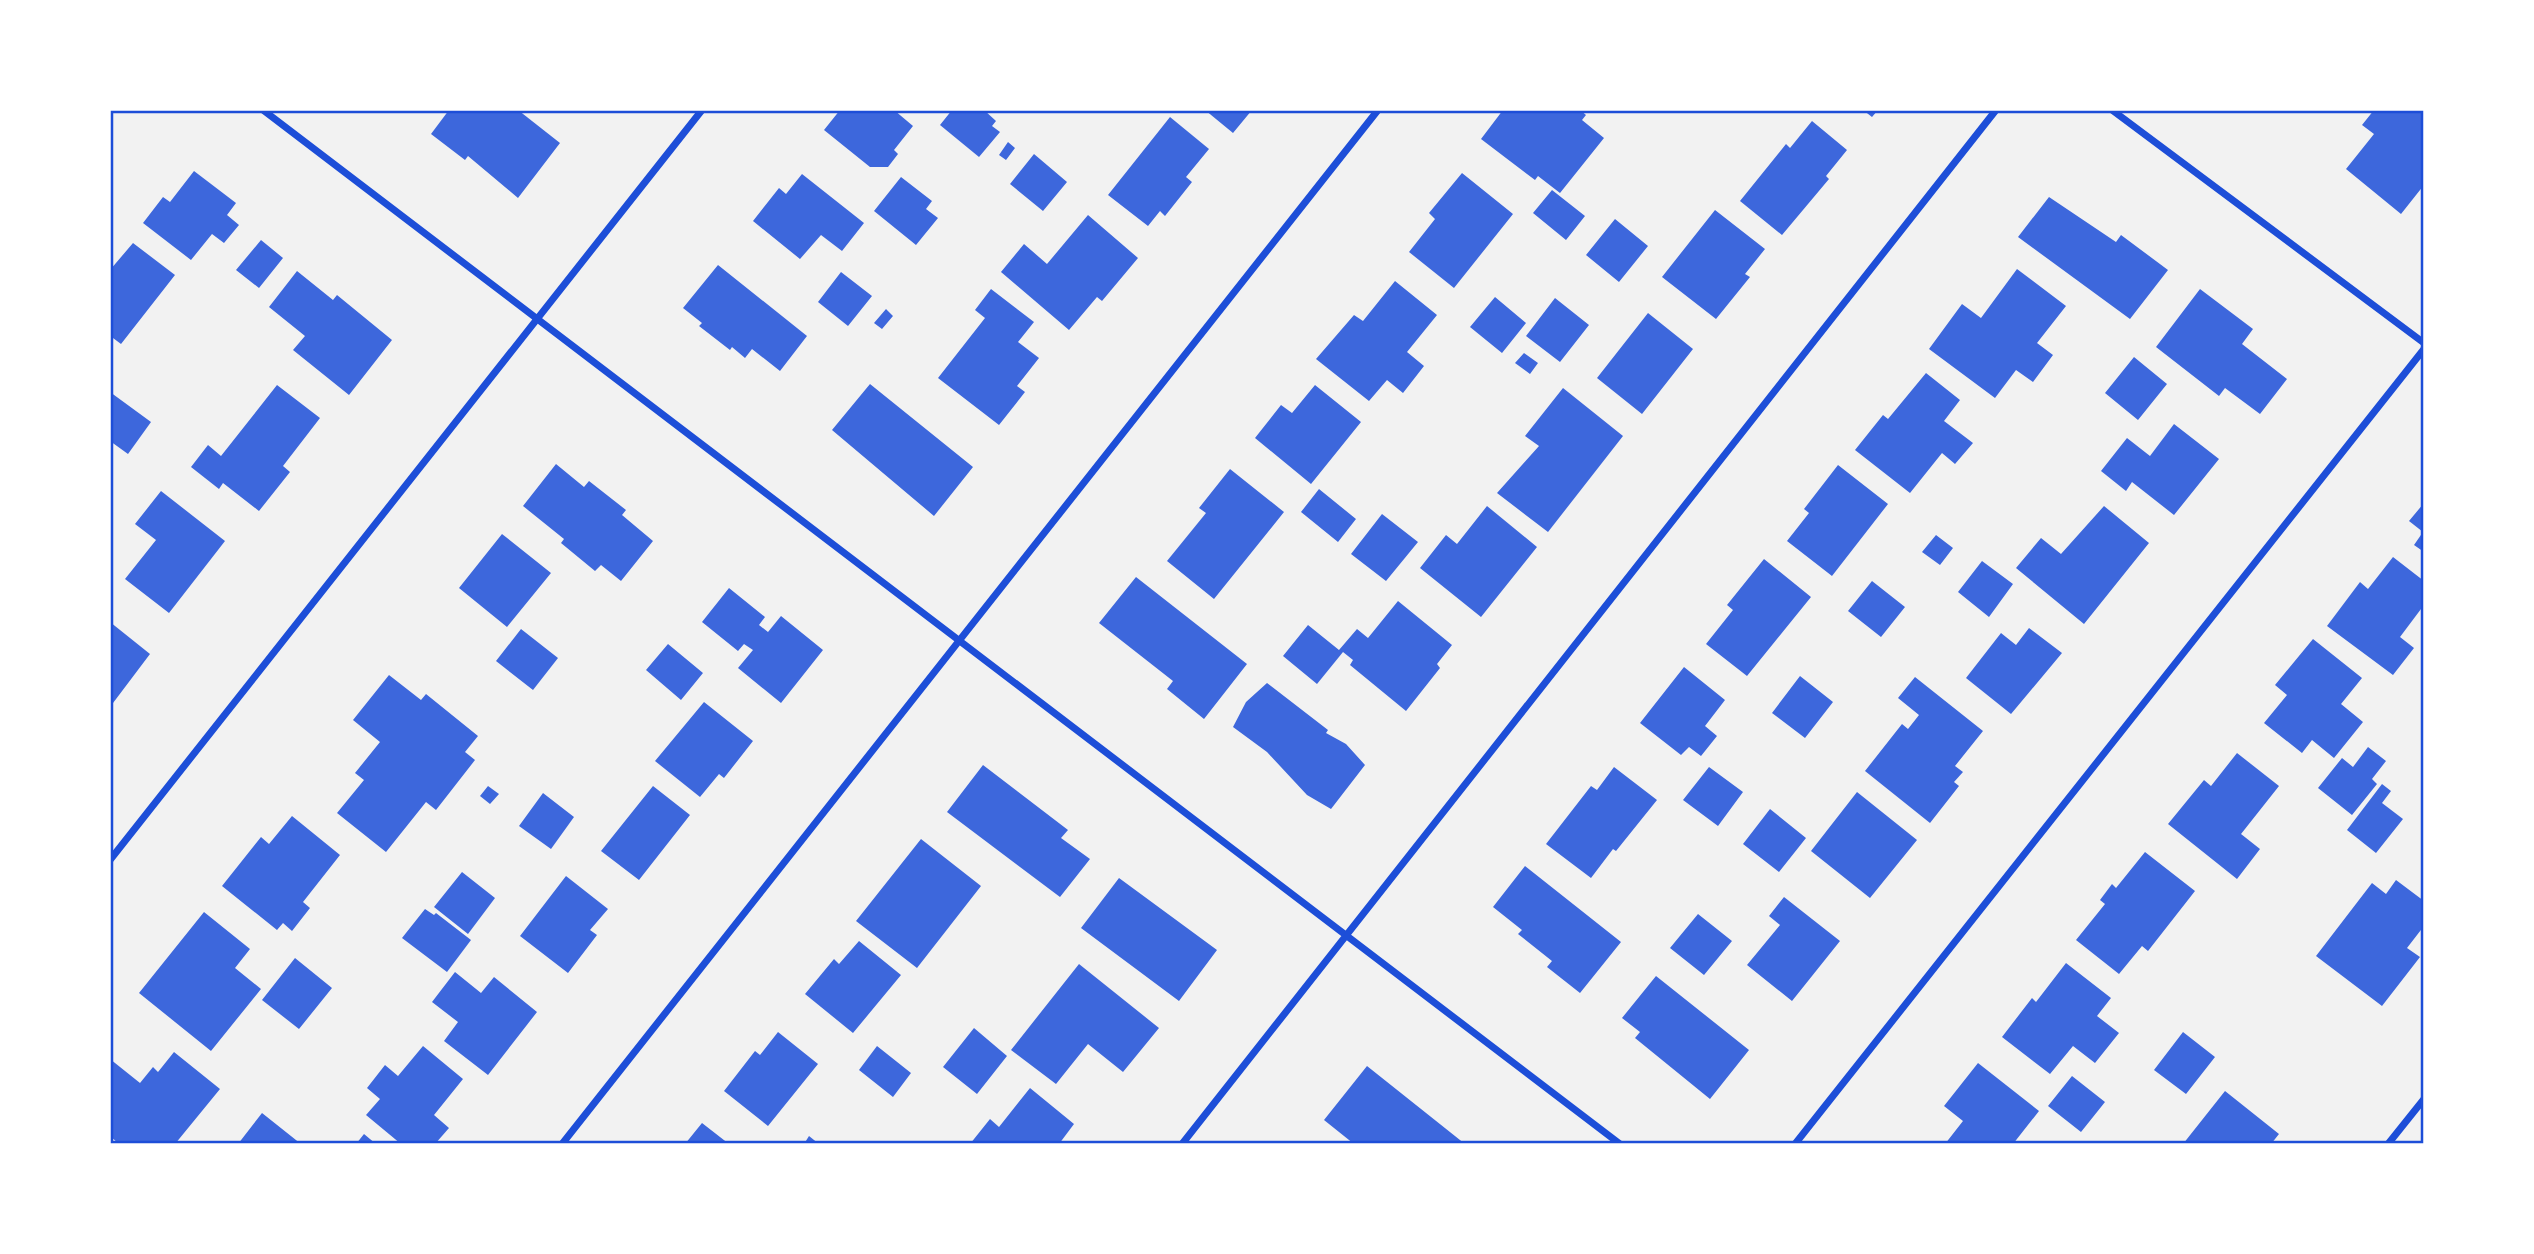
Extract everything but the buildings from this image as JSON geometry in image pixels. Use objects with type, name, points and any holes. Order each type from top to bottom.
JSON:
[{"type":"street","points":[[263,110],[1620,1144]]},
{"type":"street","points":[[110,860],[702,110]]},
{"type":"street","points":[[562,1144],[1378,110]]},
{"type":"street","points":[[1182,1144],[1996,110]]},
{"type":"street","points":[[2112,110],[2424,343]]},
{"type":"street","points":[[1795,1144],[2424,349]]},
{"type":"street","points":[[2388,1144],[2424,1100]]}]
